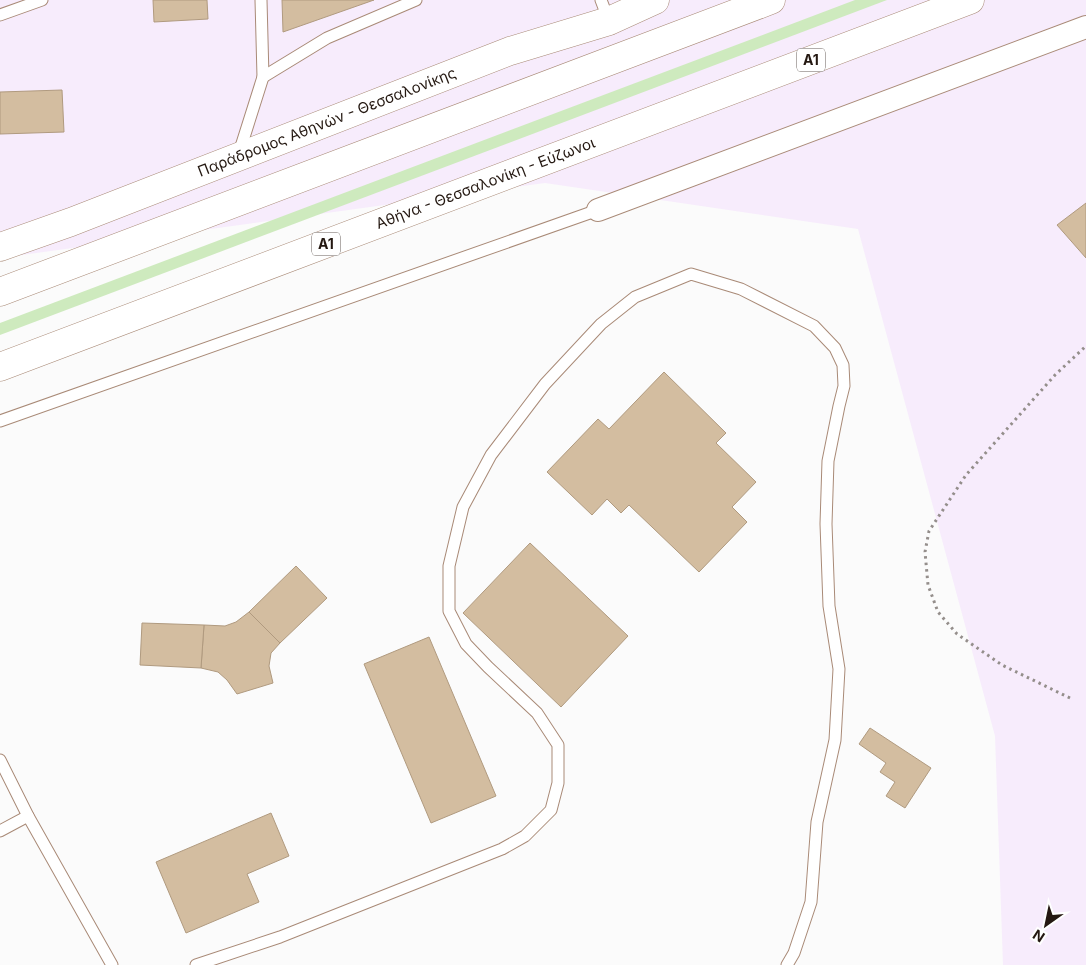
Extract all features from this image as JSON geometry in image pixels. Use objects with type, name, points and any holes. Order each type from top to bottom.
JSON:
[{"type":"main road","name":"Παράδρομος Αθηνών - Θεσσαλονίκης","points":[[0,247],[238,158],[510,51],[605,10],[655,0]]},
{"type":"main road","points":[[0,292],[772,0]]},
{"type":"main road","name":"Αθήνα - Θεσσαλονίκη - Εύζωνοι","points":[[0,367],[970,0]]},
{"type":"street","points":[[598,210],[1086,27]]},
{"type":"lane","points":[[0,16],[42,0]]},
{"type":"lane","points":[[238,158],[263,77],[261,0]]},
{"type":"lane","points":[[263,77],[327,38],[416,0]]},
{"type":"lane","points":[[0,421],[598,210]]},
{"type":"lane","points":[[196,965],[280,937],[502,849],[525,836],[551,810],[558,783],[558,745],[537,713],[466,644],[449,611],[449,566],[463,507],[491,455],[545,384],[601,324],[635,297],[691,274],[741,289],[814,326],[835,348],[843,365],[844,386],[838,406],[828,461],[826,524],[829,606],[839,669],[835,740],[817,822],[811,902],[794,953],[787,965]]},
{"type":"lane","points":[[0,760],[28,816],[112,965]]},
{"type":"lane","points":[[0,831],[28,816]]},
{"type":"path","points":[[1070,698],[1002,666],[957,634],[938,612],[928,584],[924,552],[929,531],[966,476],[1055,375],[1086,346]]},
{"type":"shaded area","points":[[0,0],[1086,0],[1086,965],[1003,965],[995,736],[858,229],[545,183],[0,258]]},
{"type":"green space","points":[[855,0],[887,0],[0,335],[0,323]]},
{"type":"building","points":[[153,0],[207,0],[208,19],[154,22]]},
{"type":"building","points":[[282,0],[374,0],[283,32]]},
{"type":"building","points":[[62,90],[64,132],[0,134],[0,92]]},
{"type":"building","points":[[1086,203],[1086,258],[1057,225]]},
{"type":"building","points":[[664,372],[726,433],[716,443],[756,482],[732,507],[747,522],[699,572],[629,505],[621,513],[607,499],[592,515],[547,472],[598,419],[609,429]]},
{"type":"building","points":[[530,543],[628,636],[561,707],[463,613]]},
{"type":"building","points":[[296,566],[327,598],[280,643],[249,612]]},
{"type":"building","points":[[249,612],[280,643],[271,653],[269,666],[273,683],[237,694],[227,680],[218,672],[201,668],[204,625],[225,626],[236,622]]},
{"type":"building","points":[[142,623],[204,625],[201,668],[140,665]]},
{"type":"building","points":[[429,637],[496,796],[431,823],[364,664]]},
{"type":"building","points":[[870,728],[931,768],[905,808],[886,796],[895,782],[880,772],[886,763],[859,744]]},
{"type":"building","points":[[271,813],[289,856],[247,874],[259,902],[186,933],[156,862]]}]
